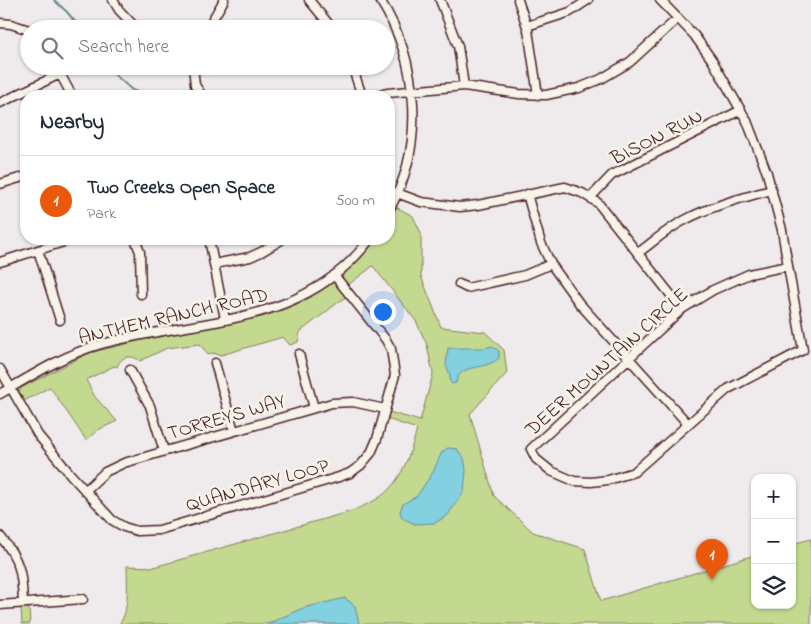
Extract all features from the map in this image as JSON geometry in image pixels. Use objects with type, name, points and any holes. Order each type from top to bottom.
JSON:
[{"type":"street","points":[[212,20],[224,0]]},
{"type":"street","points":[[308,0],[324,20]]},
{"type":"street","points":[[380,0],[392,20]]},
{"type":"street","points":[[440,0],[458,46],[464,86]]},
{"type":"street","points":[[518,0],[527,26],[538,95]]},
{"type":"street","points":[[527,26],[570,12],[588,0]]},
{"type":"street","points":[[660,0],[694,36],[712,60],[741,110],[753,135],[767,173],[788,266]]},
{"type":"street","points":[[115,1],[130,20]]},
{"type":"street","points":[[395,93],[464,86],[519,94],[546,95],[579,88],[601,80],[630,62],[678,18]]},
{"type":"street","points":[[0,23],[20,27]]},
{"type":"street","points":[[395,27],[406,59],[412,91],[413,119],[410,154],[403,180],[395,199]]},
{"type":"street","points":[[23,90],[49,75]]},
{"type":"street","points":[[61,75],[69,90]]},
{"type":"street","points":[[194,75],[195,84],[198,90]]},
{"type":"street","points":[[355,75],[360,90]]},
{"type":"street","points":[[0,103],[20,92]]},
{"type":"street","name":"BISON RUN","points":[[590,198],[612,175],[741,110]]},
{"type":"street","points":[[0,184],[20,178]]},
{"type":"street","points":[[398,193],[421,202],[456,207],[478,205],[565,187],[582,193],[598,203],[682,310]]},
{"type":"street","points":[[638,253],[661,235],[695,215],[772,190]]},
{"type":"street","points":[[528,194],[541,243],[551,264],[579,303],[688,424]]},
{"type":"street","points":[[0,262],[54,245]]},
{"type":"street","points":[[138,245],[141,259],[141,294]]},
{"type":"street","points":[[210,245],[225,320]]},
{"type":"street","points":[[214,264],[250,257],[273,245]]},
{"type":"street","name":"ANTHEM RANCH ROAD","points":[[0,394],[69,357],[98,345],[261,312],[290,302],[305,295],[334,275],[365,245]]},
{"type":"street","points":[[38,250],[60,320]]},
{"type":"street","points":[[459,284],[467,288],[526,276],[551,264]]},
{"type":"street","name":"DEER MOUNTAIN CIRCLE","points":[[788,266],[803,350],[728,389],[634,472],[608,480],[574,481],[551,471],[536,459],[531,449],[682,310],[714,290],[749,274],[788,266]]},
{"type":"street","name":"QUANDARY LOOP","points":[[0,369],[38,436],[112,520],[124,527],[137,531],[159,530],[350,473],[361,465],[370,453],[378,439],[394,375],[391,349],[380,330],[334,275]]},
{"type":"street","points":[[298,354],[314,408]]},
{"type":"street","points":[[215,364],[234,431]]},
{"type":"street","points":[[130,370],[150,406],[164,451]]},
{"type":"street","name":"TORREYS WAY","points":[[85,491],[113,467],[314,408],[342,401],[385,409]]},
{"type":"street","points":[[0,536],[17,561],[22,576],[24,603]]},
{"type":"street","points":[[0,605],[83,599]]},
{"type":"green space","points":[[396,207],[413,216],[421,233],[421,276],[441,327],[485,332],[504,350],[507,373],[470,414],[494,496],[533,532],[585,549],[601,601],[751,556],[751,609],[796,609],[796,543],[811,539],[811,624],[119,624],[123,619],[126,605],[127,566],[154,567],[352,511],[374,501],[385,493],[403,468],[417,429],[387,419],[389,412],[420,421],[433,374],[427,345],[416,321],[373,266],[348,285],[353,291],[300,332],[298,342],[290,345],[283,337],[221,355],[212,353],[208,355],[200,344],[167,348],[140,361],[133,357],[124,358],[117,367],[114,366],[86,380],[95,397],[117,421],[98,430],[86,440],[50,387],[22,402],[19,394],[21,388],[89,353],[142,340],[262,317],[303,302],[345,272],[372,245],[395,245]]},
{"type":"green space","points":[[29,606],[30,624],[22,624],[21,607]]},
{"type":"water","points":[[492,346],[499,351],[499,358],[490,364],[464,371],[456,383],[452,384],[450,382],[450,375],[446,365],[448,348],[484,348]]},
{"type":"water","points":[[448,448],[457,449],[464,458],[466,470],[464,491],[448,515],[435,523],[415,524],[402,518],[400,511],[403,504],[417,496],[433,472],[442,452]]},
{"type":"water","points":[[345,598],[355,606],[359,624],[267,624],[303,608]]},
{"type":"waterway","points":[[54,0],[74,20]]},
{"type":"waterway","points":[[115,75],[132,90]]},
{"type":"place","name":"Two Creeks Open Space","points":[[712,580]]}]
